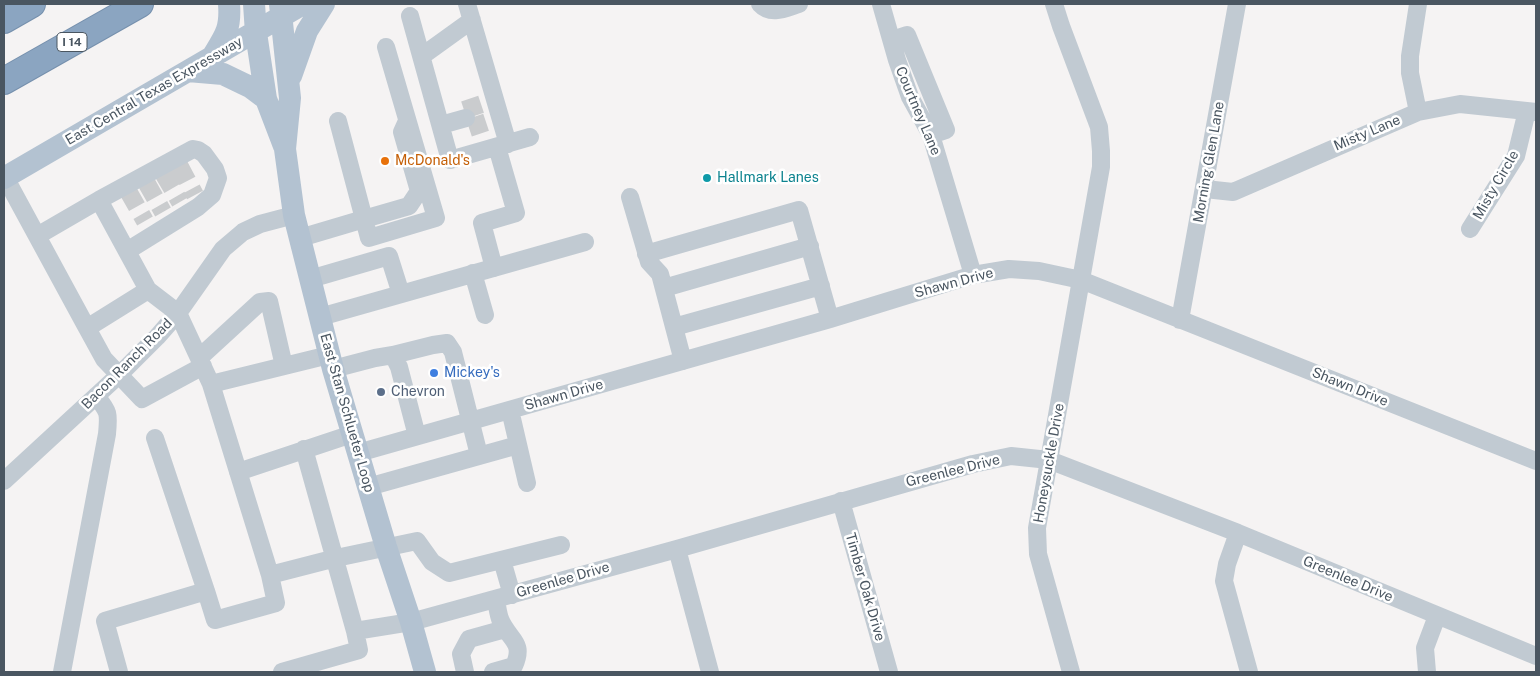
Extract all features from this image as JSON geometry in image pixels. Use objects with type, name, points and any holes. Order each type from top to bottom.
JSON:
[{"type":"highway","points":[[4,20],[32,4]]},
{"type":"highway","name":"I 14","points":[[4,81],[140,4]]},
{"type":"main road","points":[[211,58],[227,33],[230,17],[229,4]]},
{"type":"main road","name":"East Stan Schlueter Loop","points":[[254,4],[256,33],[266,99],[286,149]]},
{"type":"main road","name":"East Central Texas Expressway","points":[[4,178],[256,33],[281,10],[303,4]]},
{"type":"main road","points":[[289,82],[307,31],[324,4]]},
{"type":"main road","name":"East Stan Schlueter Loop","points":[[281,10],[290,98],[286,149],[294,216],[331,362],[425,672]]},
{"type":"main road","points":[[188,71],[223,74],[250,87],[266,99]]},
{"type":"street","points":[[760,4],[766,9],[778,11],[799,4]]},
{"type":"street","name":"Courtney Lane","points":[[881,4],[910,98],[931,135],[973,275]]},
{"type":"street","name":"Honeysuckle Drive","points":[[1054,4],[1099,127],[1101,151],[1101,167],[1037,528],[1038,554],[1070,672]]},
{"type":"street","name":"Morning Glen Lane","points":[[1180,320],[1237,4]]},
{"type":"street","points":[[1418,4],[1410,56],[1410,73],[1418,112]]},
{"type":"street","points":[[422,56],[470,12]]},
{"type":"street","points":[[470,12],[491,111],[502,146],[516,213],[482,223],[494,268]]},
{"type":"street","points":[[410,16],[450,160],[530,137]]},
{"type":"street","points":[[338,121],[371,217],[369,238],[436,218],[386,47]]},
{"type":"street","name":"Misty Lane","points":[[1205,189],[1233,192],[1418,112],[1460,104],[1531,112]]},
{"type":"street","name":"Misty Circle","points":[[1470,229],[1516,156],[1531,112]]},
{"type":"street","points":[[441,126],[466,118]]},
{"type":"street","points":[[300,238],[409,206],[419,191],[402,132],[407,121]]},
{"type":"street","points":[[37,236],[100,200],[127,189],[169,166],[193,149],[198,150],[210,162],[218,178],[212,195],[190,204],[149,228],[127,251]]},
{"type":"street","points":[[4,178],[104,359],[142,399],[201,362],[260,302],[269,301],[284,366]]},
{"type":"street","points":[[630,197],[649,262],[660,274],[683,361]]},
{"type":"street","points":[[100,200],[148,290],[178,312],[212,384],[270,574],[276,603],[215,620],[155,438]]},
{"type":"street","points":[[646,254],[799,210],[830,319]]},
{"type":"street","name":"Bacon Ranch Road","points":[[4,481],[120,374],[157,337],[178,312],[223,249],[243,232],[260,224],[294,216]]},
{"type":"street","points":[[320,317],[585,242]]},
{"type":"street","points":[[664,288],[810,246]]},
{"type":"street","points":[[310,279],[389,256],[401,294]]},
{"type":"street","name":"Shawn Drive","points":[[238,472],[304,450],[417,436],[830,319],[973,275],[1009,270],[1039,271],[1081,280],[1536,461]]},
{"type":"street","points":[[473,274],[485,315]]},
{"type":"street","points":[[674,327],[821,286]]},
{"type":"street","points":[[87,328],[148,290]]},
{"type":"street","points":[[212,384],[284,366],[375,358],[432,344],[447,344],[453,352],[479,455]]},
{"type":"street","points":[[393,355],[399,367],[417,436]]},
{"type":"street","points":[[62,672],[107,434],[107,409],[96,396]]},
{"type":"street","points":[[510,410],[527,483]]},
{"type":"street","points":[[368,487],[518,445]]},
{"type":"street","points":[[282,672],[360,650],[336,558],[304,450]]},
{"type":"street","name":"Greenlee Drive","points":[[355,630],[411,622],[677,549],[973,464],[1011,456],[1049,460],[1238,533],[1536,656]]},
{"type":"street","name":"Timber Oak Drive","points":[[841,501],[889,672]]},
{"type":"street","points":[[1238,533],[1227,564],[1224,581],[1250,672]]},
{"type":"street","points":[[270,574],[417,541],[432,562],[449,573],[561,545]]},
{"type":"street","points":[[677,549],[710,672]]},
{"type":"street","points":[[493,672],[514,666],[518,656],[518,646],[500,618],[504,597],[502,560]]},
{"type":"street","points":[[119,672],[105,621],[206,591]]},
{"type":"street","points":[[1427,672],[1425,648],[1437,616]]},
{"type":"street","points":[[464,672],[461,654],[469,639],[505,628]]},
{"type":"tunnel","points":[[464,110],[482,104]]},
{"type":"tunnel","points":[[469,128],[487,122]]},
{"type":"tunnel","points":[[179,165],[195,195]]},
{"type":"tunnel","points":[[163,173],[180,202]]},
{"type":"tunnel","points":[[146,182],[163,212]]},
{"type":"tunnel","points":[[128,191],[145,221]]},
{"type":"place","name":"McDonald's","points":[[385,161]]},
{"type":"place","name":"Hallmark Lanes","points":[[707,178]]},
{"type":"place","name":"Mickey's","points":[[434,373]]},
{"type":"place","name":"Chevron","points":[[381,392]]}]
